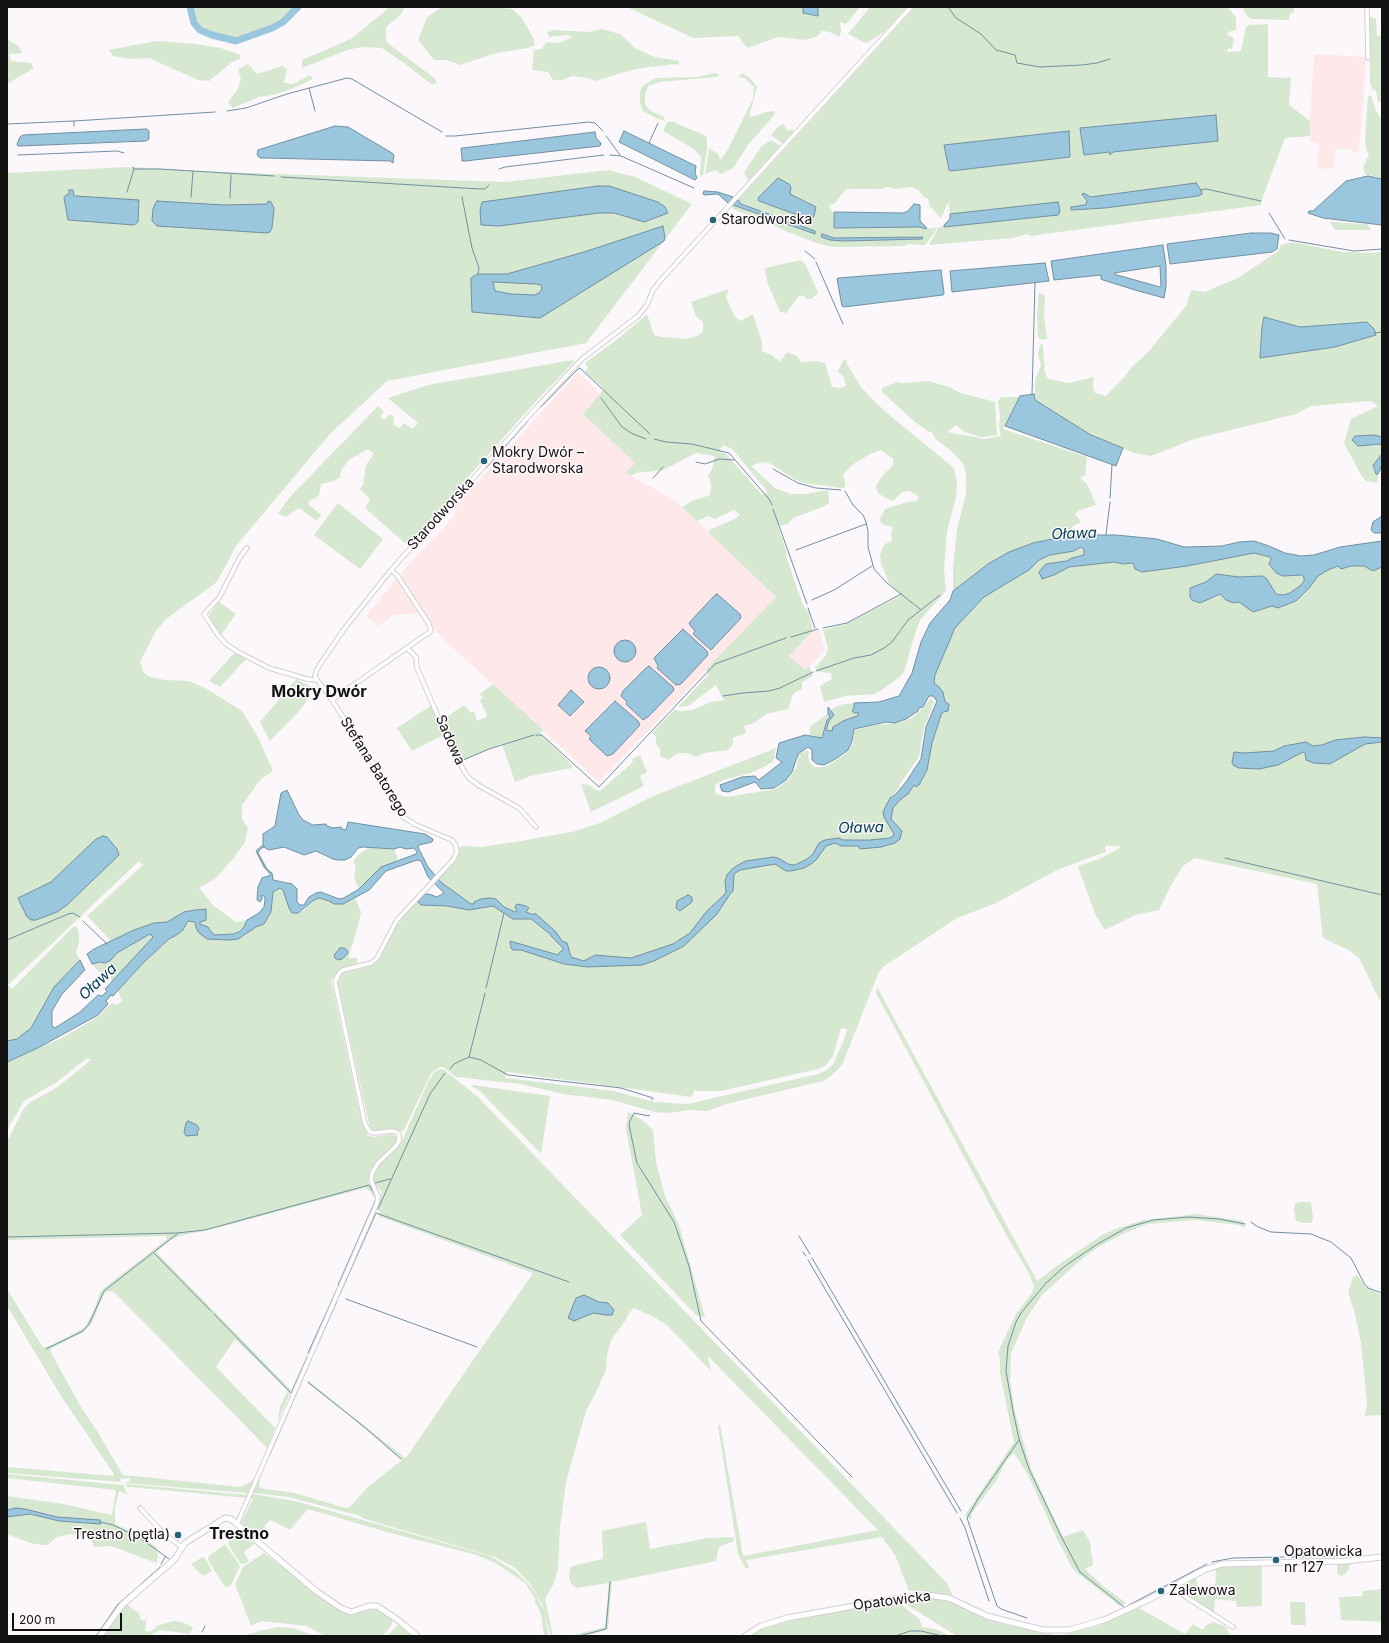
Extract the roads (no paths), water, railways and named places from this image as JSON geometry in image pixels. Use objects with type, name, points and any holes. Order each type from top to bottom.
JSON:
[{"type":"street","name":"Starodworska","points":[[317,680],[316,672],[320,663],[373,591],[391,570],[547,395],[582,359],[638,316],[647,305],[656,285],[911,7]]},
{"type":"street","points":[[1367,7],[1368,58]]},
{"type":"street","points":[[247,548],[240,557],[219,598],[204,614],[226,644],[238,652],[269,668],[307,679],[317,680]]},
{"type":"street","points":[[332,700],[432,629],[397,575],[391,570]]},
{"type":"street","name":"Sadowa","points":[[407,648],[416,658],[417,668],[454,752],[469,778],[478,785],[519,808],[536,828]]},
{"type":"street","name":"Stefana Batorego","points":[[237,1524],[377,1203],[377,1193],[371,1180],[372,1173],[378,1163],[396,1146],[399,1141],[398,1134],[396,1132],[370,1132],[365,1124],[335,982],[339,973],[343,970],[371,963],[377,958],[395,924],[439,875],[457,852],[456,846],[452,840],[416,825],[403,817],[375,766],[328,694],[317,680]]},
{"type":"street","points":[[328,694],[339,695]]},
{"type":"street","points":[[140,1508],[164,1534],[182,1548]]},
{"type":"street","points":[[100,1636],[122,1605],[175,1559],[186,1542],[224,1518],[229,1518],[316,1590],[341,1608],[353,1612],[369,1606],[377,1606],[398,1620],[417,1636]]},
{"type":"street","name":"Opatowicka","points":[[745,1636],[762,1626],[787,1618],[893,1599],[927,1595],[936,1595],[949,1598],[987,1616],[1026,1626],[1043,1630],[1069,1630],[1104,1620],[1173,1587],[1204,1570],[1222,1564],[1351,1561],[1382,1557]]},
{"type":"street","points":[[1173,1587],[1175,1590],[1233,1627]]},
{"type":"water","points":[[803,7],[818,7],[818,16],[803,13]]},
{"type":"water","points":[[1216,115],[1218,141],[1113,152],[1110,155],[1109,152],[1084,155],[1080,128]]},
{"type":"water","points":[[335,126],[348,127],[392,153],[394,155],[393,163],[390,161],[260,158],[257,155],[258,150]]},
{"type":"water","points":[[146,129],[149,131],[149,139],[146,141],[20,146],[17,144],[20,137],[23,135]]},
{"type":"water","points":[[624,131],[696,166],[695,173],[697,178],[695,180],[619,142]]},
{"type":"water","points":[[1069,131],[1070,157],[951,171],[949,170],[944,145]]},
{"type":"water","points":[[595,132],[596,138],[601,143],[600,146],[462,161],[461,148]]},
{"type":"water","points":[[1368,176],[1382,179],[1382,225],[1323,218],[1308,213],[1309,211],[1313,211],[1346,181]]},
{"type":"water","points":[[778,178],[789,184],[791,187],[790,194],[816,207],[814,216],[811,220],[759,201],[758,198]]},
{"type":"water","points":[[1196,183],[1202,194],[1198,196],[1105,208],[1071,210],[1071,207],[1086,204],[1087,201],[1082,194],[1083,193],[1091,197]]},
{"type":"water","points":[[598,186],[609,186],[658,202],[665,207],[668,213],[644,222],[614,213],[599,213],[499,226],[481,225],[480,210],[482,202]]},
{"type":"water","points":[[69,190],[73,190],[74,196],[139,200],[138,222],[134,225],[68,220],[64,198],[69,194]]},
{"type":"water","points":[[704,191],[718,192],[733,197],[728,203],[718,194],[704,195]]},
{"type":"water","points":[[738,200],[741,204],[815,231],[815,234],[733,205]]},
{"type":"water","points":[[157,201],[224,205],[267,204],[268,201],[271,202],[274,208],[272,228],[270,232],[267,233],[157,226],[152,221],[153,209]]},
{"type":"water","points":[[1058,202],[1060,211],[1058,215],[944,227],[950,219],[950,214]]},
{"type":"water","points":[[914,204],[920,205],[920,221],[927,228],[926,229],[920,227],[834,228],[834,212],[903,213],[908,211]]},
{"type":"water","points":[[663,226],[664,241],[540,318],[472,312],[471,278],[474,276],[478,274],[507,274],[584,252]],"holes":[[[493,282],[541,285],[542,289],[539,293],[534,295],[511,294],[495,291]]]},
{"type":"water","points":[[1251,233],[1271,233],[1279,235],[1277,249],[1272,252],[1170,264],[1167,244]]},
{"type":"water","points":[[822,234],[834,238],[923,237],[922,239],[844,241],[830,240],[821,237]]},
{"type":"water","points":[[1163,245],[1166,266],[1166,287],[1164,298],[1103,280],[1101,279],[1101,275],[1054,280],[1051,261]],"holes":[[[1160,266],[1160,287],[1114,273]]]},
{"type":"water","points":[[1045,263],[1049,281],[952,292],[950,271]]},
{"type":"water","points":[[941,270],[943,295],[844,307],[842,306],[838,278]]},
{"type":"water","points":[[1264,317],[1300,327],[1367,322],[1374,329],[1376,335],[1335,347],[1260,358]]},
{"type":"water","points":[[1034,394],[1035,400],[1091,435],[1123,448],[1116,466],[1005,426],[1020,396]]},
{"type":"water","points":[[1374,435],[1382,437],[1382,444],[1358,446],[1352,440],[1355,436]]},
{"type":"water","points":[[1382,454],[1382,465],[1378,474],[1376,474],[1373,465]]},
{"type":"water","points":[[1382,516],[1382,533],[1374,533],[1371,530],[1373,522]]},
{"type":"water","points":[[1116,535],[1157,539],[1184,547],[1222,546],[1239,542],[1254,541],[1285,553],[1301,556],[1314,555],[1340,547],[1382,541],[1382,567],[1373,571],[1364,566],[1351,566],[1341,569],[1338,566],[1318,576],[1310,587],[1296,601],[1278,608],[1272,606],[1253,612],[1239,602],[1234,603],[1226,600],[1220,594],[1200,603],[1192,600],[1190,597],[1190,588],[1206,582],[1216,574],[1239,577],[1263,576],[1267,579],[1276,594],[1283,595],[1290,593],[1301,585],[1304,581],[1304,577],[1301,575],[1283,576],[1276,573],[1269,564],[1271,559],[1270,557],[1254,553],[1187,566],[1142,572],[1135,569],[1133,563],[1123,564],[1114,562],[1069,567],[1054,575],[1042,579],[1039,572],[1046,564],[1067,561],[1084,555],[1084,549],[1081,547],[1074,551],[1050,555],[1039,560],[1029,570],[984,597],[955,628],[935,675],[934,683],[943,692],[945,702],[949,704],[948,711],[943,712],[941,715],[932,743],[927,770],[919,785],[916,787],[914,785],[908,794],[893,808],[891,819],[902,831],[900,839],[895,843],[881,847],[860,849],[858,846],[841,846],[835,843],[826,846],[816,860],[811,864],[804,868],[791,871],[786,871],[775,864],[740,870],[734,874],[733,891],[717,914],[684,946],[654,961],[642,965],[588,967],[564,964],[521,950],[513,950],[511,948],[510,941],[558,955],[563,948],[550,934],[531,919],[513,919],[493,906],[469,910],[447,906],[421,905],[418,902],[425,894],[437,897],[444,893],[428,877],[421,861],[417,860],[386,871],[369,890],[343,904],[334,904],[319,898],[314,900],[298,913],[292,913],[283,890],[280,888],[273,892],[271,912],[264,924],[256,927],[238,939],[207,939],[198,932],[195,922],[188,921],[183,930],[169,939],[143,963],[113,996],[111,995],[106,1001],[108,1004],[98,1015],[38,1048],[7,1062],[7,1041],[17,1039],[31,1028],[54,987],[80,960],[85,970],[62,994],[52,1011],[52,1026],[55,1028],[80,1012],[98,995],[102,996],[107,991],[105,989],[153,937],[150,934],[117,953],[111,960],[105,963],[100,962],[92,964],[87,954],[94,949],[134,930],[154,923],[167,922],[184,912],[206,909],[206,920],[200,922],[200,924],[208,927],[215,935],[234,934],[240,931],[244,927],[247,920],[259,913],[264,907],[265,897],[262,895],[260,902],[257,900],[258,887],[262,878],[271,875],[264,867],[256,851],[263,845],[263,834],[275,826],[281,793],[287,790],[299,815],[303,820],[313,825],[326,824],[327,826],[333,828],[341,827],[342,829],[346,830],[348,822],[425,834],[433,839],[432,842],[419,845],[418,847],[428,867],[442,883],[471,904],[474,904],[474,902],[481,899],[490,898],[496,899],[504,907],[515,912],[517,911],[515,907],[517,904],[526,906],[529,908],[526,912],[534,915],[535,913],[556,932],[562,941],[567,943],[571,957],[584,961],[595,955],[631,958],[673,944],[690,933],[706,912],[726,893],[725,881],[727,875],[731,870],[746,861],[773,857],[778,858],[788,864],[795,865],[813,854],[819,843],[825,840],[839,838],[843,840],[870,840],[890,838],[894,834],[884,817],[883,812],[890,798],[896,794],[906,782],[921,759],[926,727],[937,701],[933,696],[929,696],[923,707],[919,708],[918,711],[906,719],[895,723],[886,722],[854,729],[852,741],[848,750],[824,765],[817,764],[812,760],[812,750],[808,747],[798,754],[792,772],[786,780],[774,788],[761,789],[755,782],[728,792],[722,791],[720,785],[742,777],[755,776],[759,780],[782,762],[776,758],[779,743],[805,735],[822,738],[827,720],[830,718],[828,707],[834,715],[829,721],[826,730],[832,731],[833,727],[843,721],[857,716],[859,713],[854,713],[852,711],[854,708],[854,703],[879,702],[899,696],[912,673],[921,642],[930,623],[950,600],[953,591],[988,564],[1009,552],[1033,543],[1067,536]],"holes":[[[264,847],[269,850],[284,847],[304,855],[316,851],[338,860],[345,860],[351,857],[358,848],[363,847],[394,849],[400,847],[406,849],[414,848],[417,852],[416,854],[381,867],[359,889],[344,898],[339,899],[321,892],[309,897],[304,905],[300,905],[297,902],[297,889],[292,884],[273,880],[272,873],[267,869],[258,853],[260,849]]]},
{"type":"water","points":[[717,594],[740,614],[741,618],[711,650],[693,634],[695,631],[689,623]]},
{"type":"water","points":[[683,629],[707,651],[708,655],[681,684],[676,685],[657,668],[658,666],[654,658]]},
{"type":"water","points":[[625,640],[633,643],[636,651],[633,659],[625,662],[617,659],[614,651],[617,643]]},
{"type":"water","points":[[649,666],[673,687],[674,690],[648,717],[643,720],[626,704],[627,702],[621,696],[623,691]]},
{"type":"water","points":[[599,667],[607,670],[610,678],[607,686],[599,689],[591,686],[588,678],[591,670]]},
{"type":"water","points":[[571,690],[584,702],[570,716],[558,705]]},
{"type":"water","points":[[615,701],[638,721],[640,725],[613,754],[607,756],[589,739],[591,736],[585,731]]},
{"type":"water","points":[[1364,737],[1382,738],[1382,742],[1365,744],[1330,764],[1314,763],[1306,760],[1305,753],[1303,752],[1278,765],[1259,769],[1239,768],[1234,766],[1232,763],[1234,752],[1244,753],[1274,751],[1284,746],[1306,742],[1313,746],[1322,745],[1335,740]]},
{"type":"water","points":[[103,836],[107,837],[117,849],[119,855],[67,905],[57,912],[36,920],[31,920],[27,917],[18,898],[51,882],[96,839]]},
{"type":"water","points":[[688,895],[692,897],[692,902],[680,911],[676,908],[677,901]]},
{"type":"water","points":[[340,948],[344,948],[348,953],[342,959],[338,960],[334,957]]},
{"type":"water","points":[[188,1121],[197,1125],[199,1129],[197,1132],[198,1135],[186,1136],[184,1132]]},
{"type":"water","points":[[584,1295],[599,1302],[608,1303],[614,1310],[612,1315],[593,1313],[574,1321],[568,1318],[576,1298]]},
{"type":"water","points":[[16,1508],[57,1517],[100,1520],[101,1524],[59,1521],[30,1514],[7,1517],[7,1510]]},
{"type":"waterway","points":[[190,7],[194,23],[200,30],[212,35],[236,41],[272,28],[283,22],[298,7]]},
{"type":"waterway","points":[[948,7],[956,18],[981,34],[996,50],[1015,55],[1017,63],[1040,67],[1082,65],[1110,59]]},
{"type":"waterway","points":[[227,111],[246,108],[287,94],[347,78],[352,79],[442,132]]},
{"type":"waterway","points":[[309,88],[315,111]]},
{"type":"waterway","points":[[74,126],[74,121],[215,112]]},
{"type":"waterway","points":[[7,124],[74,121]]},
{"type":"waterway","points":[[446,136],[589,122],[595,123],[603,131]]},
{"type":"waterway","points":[[649,143],[658,123]]},
{"type":"waterway","points":[[606,136],[620,155]]},
{"type":"waterway","points":[[18,155],[117,151],[124,153]]},
{"type":"waterway","points":[[499,169],[604,155]]},
{"type":"waterway","points":[[610,155],[621,156],[694,188]]},
{"type":"waterway","points":[[127,192],[134,169],[133,167]]},
{"type":"waterway","points":[[134,169],[160,169],[274,176]]},
{"type":"waterway","points":[[191,197],[193,172]]},
{"type":"waterway","points":[[230,198],[231,175]]},
{"type":"waterway","points":[[281,177],[480,189],[485,189],[489,185]]},
{"type":"waterway","points":[[1201,190],[1206,189],[1261,201]]},
{"type":"waterway","points":[[462,197],[472,248],[479,268],[478,274]]},
{"type":"waterway","points":[[1269,213],[1285,239]]},
{"type":"waterway","points":[[1289,240],[1354,251],[1382,249]]},
{"type":"waterway","points":[[805,251],[815,259]]},
{"type":"waterway","points":[[816,262],[843,324]]},
{"type":"waterway","points":[[1032,395],[1035,283]]},
{"type":"waterway","points":[[1375,333],[1382,332]]},
{"type":"waterway","points":[[541,407],[580,368],[650,434]]},
{"type":"waterway","points":[[601,398],[622,427],[633,434],[646,439]]},
{"type":"waterway","points":[[486,468],[528,421]]},
{"type":"waterway","points":[[654,439],[666,442],[692,444],[729,453],[769,499],[772,505]]},
{"type":"waterway","points":[[696,462],[705,464],[719,459],[734,460]]},
{"type":"waterway","points":[[1110,498],[1112,465]]},
{"type":"waterway","points":[[653,478],[663,467]]},
{"type":"waterway","points":[[773,469],[798,483],[816,488],[841,490]]},
{"type":"waterway","points":[[845,491],[853,505],[863,515],[866,522],[868,531],[868,547],[874,569],[887,583],[920,609]]},
{"type":"waterway","points":[[1106,535],[1110,502]]},
{"type":"waterway","points":[[773,509],[807,604]]},
{"type":"waterway","points":[[796,550],[866,524]]},
{"type":"waterway","points":[[812,600],[834,590],[872,566]]},
{"type":"waterway","points":[[823,628],[847,623],[901,594]]},
{"type":"waterway","points":[[816,671],[854,658],[871,655],[884,648],[892,642],[908,620],[940,595]]},
{"type":"waterway","points":[[808,608],[815,628]]},
{"type":"waterway","points":[[791,637],[818,629]]},
{"type":"waterway","points":[[536,735],[542,735],[599,787],[715,664],[786,638]]},
{"type":"waterway","points":[[723,696],[769,691],[780,688],[813,672]]},
{"type":"waterway","points":[[461,761],[489,749],[534,735]]},
{"type":"waterway","points":[[1225,858],[1382,895]]},
{"type":"waterway","points":[[7,940],[68,914],[73,913],[80,917]]},
{"type":"waterway","points":[[486,988],[504,913]]},
{"type":"waterway","points":[[83,921],[107,944]]},
{"type":"waterway","points":[[450,1069],[454,1064],[469,1057],[485,993]]},
{"type":"waterway","points":[[469,1057],[481,1060],[508,1075],[621,1088],[653,1098],[652,1100]]},
{"type":"waterway","points":[[378,1209],[430,1094],[445,1073]]},
{"type":"waterway","points":[[649,1115],[634,1113],[630,1121],[629,1125],[637,1163],[674,1222],[689,1266],[701,1321],[852,1477]]},
{"type":"waterway","points":[[375,1183],[390,1179]]},
{"type":"waterway","points":[[7,1237],[177,1233],[205,1230],[369,1185],[376,1199],[338,1285]]},
{"type":"waterway","points":[[339,1296],[376,1213],[569,1282]]},
{"type":"waterway","points":[[1124,1607],[1080,1572],[1029,1469],[1019,1439],[1006,1371],[1008,1346],[1016,1322],[1021,1313],[1046,1283],[1065,1266],[1096,1245],[1126,1228],[1153,1220],[1189,1217],[1219,1219],[1245,1224]]},
{"type":"waterway","points":[[1251,1222],[1258,1227],[1271,1232],[1311,1234],[1331,1242],[1351,1258],[1368,1288],[1382,1293]]},
{"type":"waterway","points":[[46,1349],[83,1331],[89,1324],[104,1291],[177,1234]]},
{"type":"waterway","points":[[799,1236],[810,1254]]},
{"type":"waterway","points":[[803,1252],[806,1256]]},
{"type":"waterway","points":[[154,1253],[211,1311]]},
{"type":"waterway","points":[[812,1258],[961,1511]]},
{"type":"waterway","points":[[808,1260],[957,1513]]},
{"type":"waterway","points":[[308,1353],[337,1289]]},
{"type":"waterway","points":[[346,1299],[477,1347]]},
{"type":"waterway","points":[[318,1344],[337,1301]]},
{"type":"waterway","points":[[214,1314],[291,1393],[307,1357]]},
{"type":"waterway","points":[[305,1374],[311,1359]]},
{"type":"waterway","points":[[270,1454],[303,1378]]},
{"type":"waterway","points":[[308,1382],[368,1430],[401,1459]]},
{"type":"waterway","points":[[1019,1440],[978,1499],[967,1518],[997,1606],[1001,1609],[1027,1618]]},
{"type":"waterway","points":[[960,1518],[965,1528],[989,1601]]},
{"type":"waterway","points":[[101,1522],[113,1525],[140,1538],[169,1559]]},
{"type":"waterway","points":[[161,1564],[166,1556]]},
{"type":"waterway","points":[[1292,1557],[1340,1556]]},
{"type":"waterway","points":[[1212,1562],[1233,1558],[1284,1557]]},
{"type":"waterway","points":[[1129,1605],[1207,1564]]},
{"type":"waterway","points":[[140,1585],[160,1567]]},
{"type":"waterway","points":[[579,1636],[606,1629],[610,1582]]},
{"type":"waterway","points":[[96,1636],[118,1604],[138,1587]]},
{"type":"waterway","points":[[202,1632],[205,1626]]},
{"type":"waterway","points":[[895,1636],[910,1631],[921,1631],[942,1636]]},
{"type":"place","name":"Starodworska","points":[[713,220]]},
{"type":"place","name":"Mokry Dwór – Starodworska","points":[[484,461]]},
{"type":"place","name":"Trestno (pętla)","points":[[178,1535]]},
{"type":"place","name":"Opatowicka nr 127","points":[[1276,1560]]},
{"type":"place","name":"Zalewowa","points":[[1161,1591]]},
{"type":"district","name":"Mokry Dwór","points":[[319,692]]},
{"type":"district","name":"Trestno","points":[[239,1534]]},
{"type":"water label","name":"Oława","points":[[1074,534]]},
{"type":"water label","name":"Oława","points":[[861,828]]},
{"type":"water label","name":"Oława","points":[[98,982]]}]
